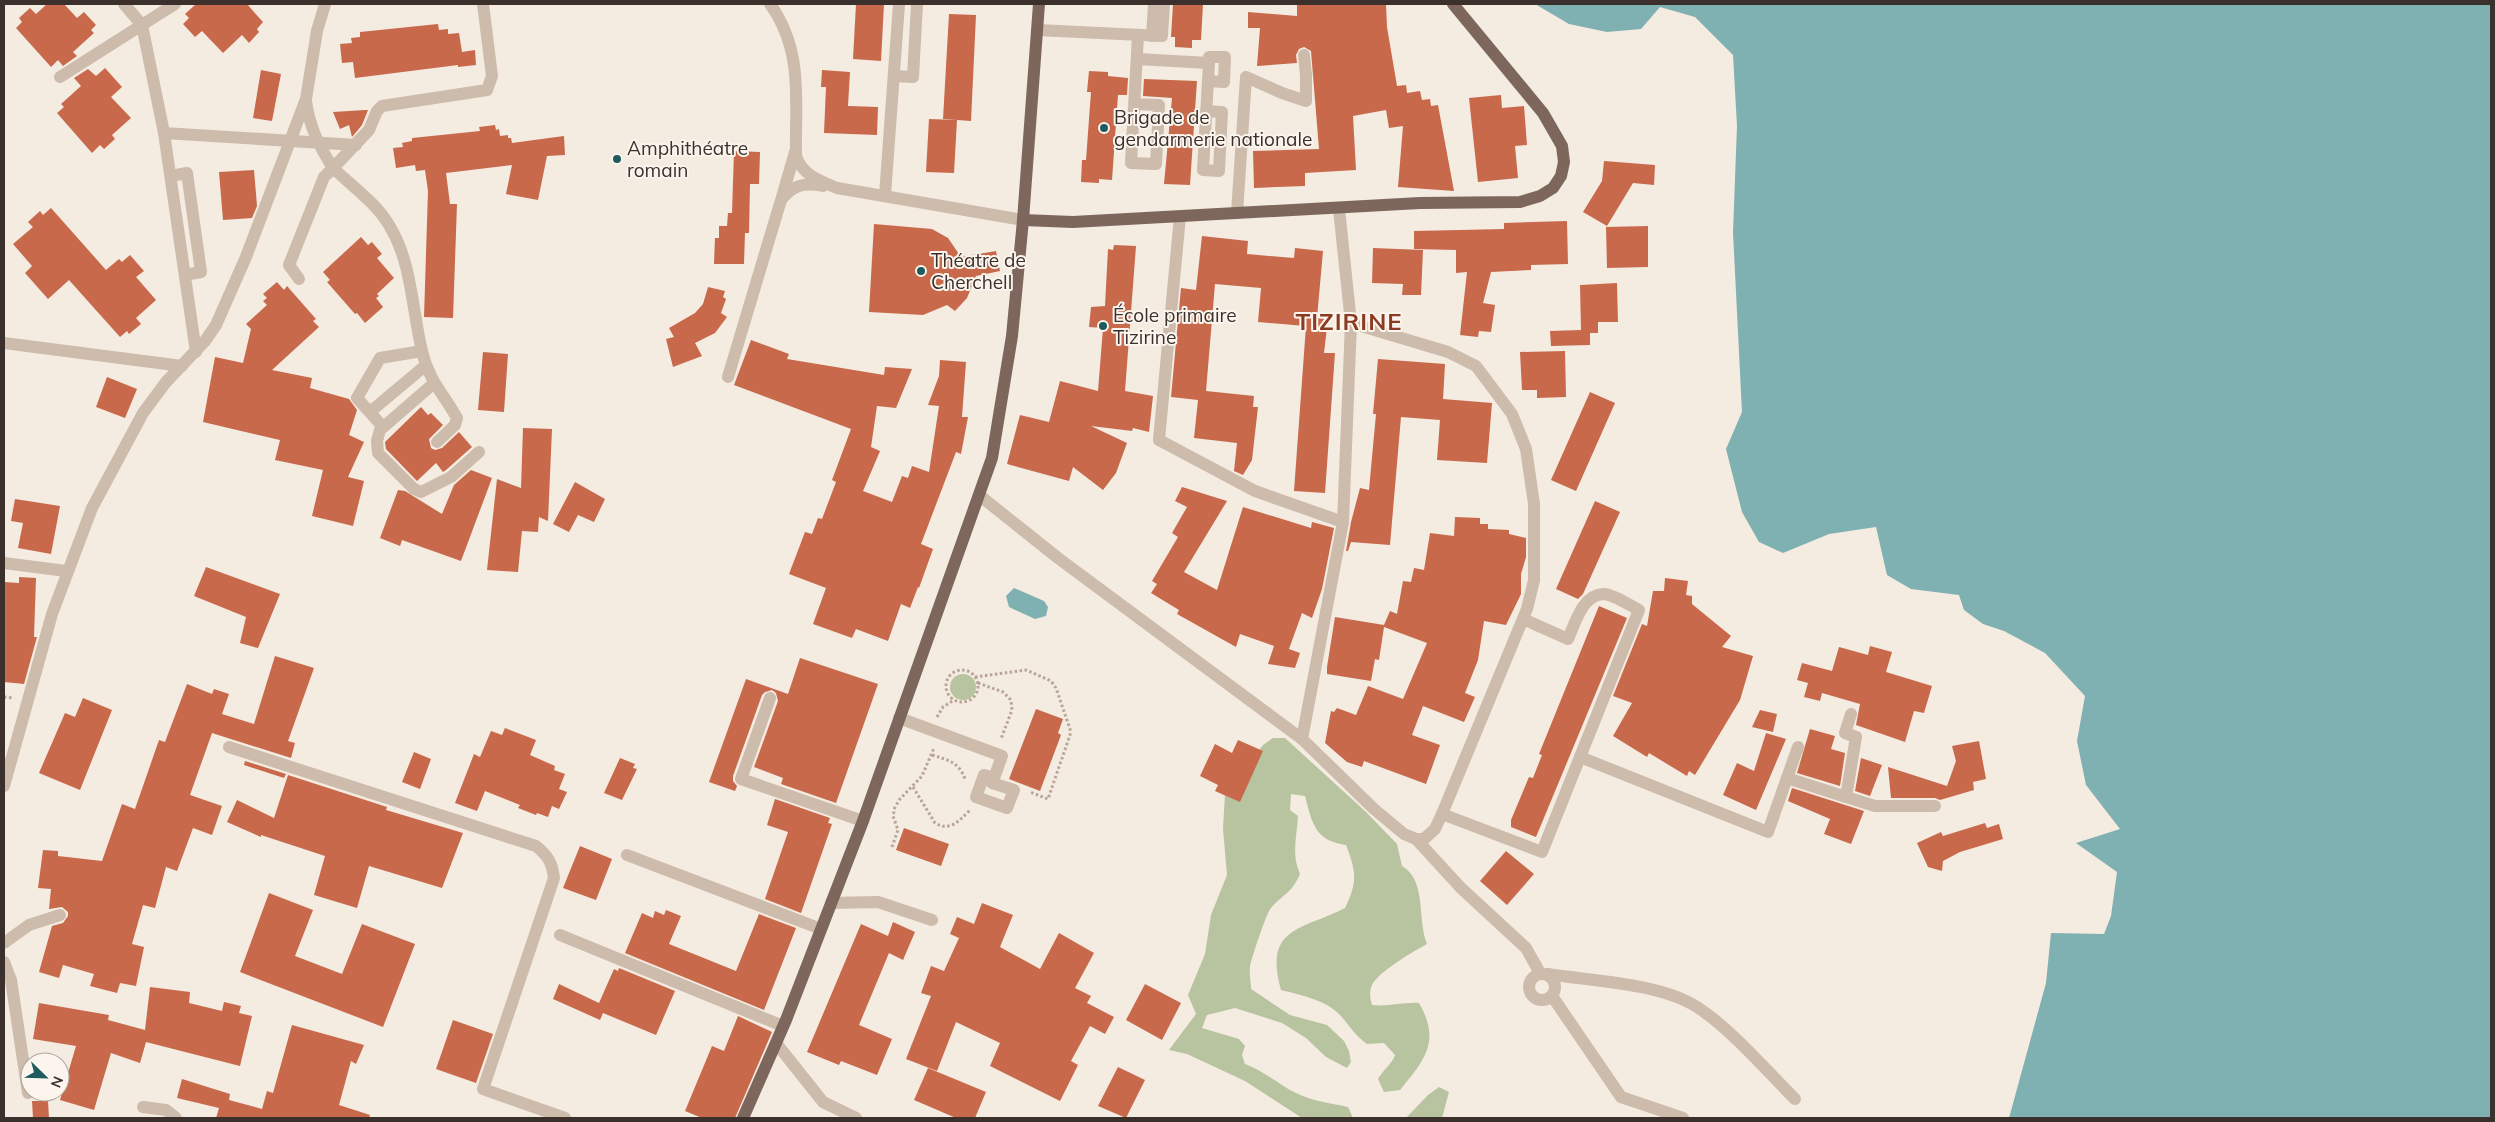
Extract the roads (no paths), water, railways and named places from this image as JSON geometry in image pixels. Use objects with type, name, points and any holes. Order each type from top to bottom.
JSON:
[{"type":"main road","points":[[743,1118],[784,1026],[862,821],[992,458],[1004,398],[1023,220],[1038,4]]},
{"type":"main road","points":[[1023,220],[1073,222],[1420,203],[1520,202],[1540,196],[1553,188],[1561,176],[1564,162],[1562,146],[1554,130],[1506,65],[1453,4]]},
{"type":"street","points":[[124,4],[142,25],[164,133],[196,352]]},
{"type":"street","points":[[60,77],[175,4]]},
{"type":"street","points":[[4,786],[52,614],[66,571],[92,508],[143,413],[166,382],[196,352],[220,316],[306,99],[317,31],[325,4]]},
{"type":"street","points":[[299,279],[289,265],[324,177],[371,127],[377,111],[382,106],[487,90],[491,84],[492,73],[483,4]]},
{"type":"street","points":[[770,4],[784,28],[794,54],[796,156],[801,168],[816,179],[837,188]]},
{"type":"street","points":[[885,196],[899,4]]},
{"type":"street","points":[[894,76],[913,77],[917,4]]},
{"type":"street","points":[[1152,36],[1154,4]]},
{"type":"street","points":[[1036,30],[1162,36],[1164,4]]},
{"type":"street","points":[[1134,104],[1160,105],[1156,164],[1131,163],[1134,104],[1137,59],[1138,35]]},
{"type":"street","points":[[1237,213],[1246,77],[1306,101],[1304,55]]},
{"type":"street","points":[[1137,59],[1209,63],[1209,57],[1225,57],[1224,82],[1208,81],[1206,111]]},
{"type":"street","points":[[306,99],[309,123],[318,144],[333,168],[377,210],[394,234],[407,275],[426,364],[433,384],[457,418],[455,425],[437,442]]},
{"type":"street","points":[[164,133],[356,145]]},
{"type":"street","points":[[728,377],[796,149]]},
{"type":"street","points":[[781,200],[791,189],[800,184],[813,184],[1023,220]]},
{"type":"street","points":[[1302,739],[1343,522],[1351,323],[1339,208]]},
{"type":"street","points":[[1180,216],[1159,440],[1256,492],[1343,522]]},
{"type":"street","points":[[979,495],[1058,558],[1302,739],[1404,834],[1416,838],[1424,838],[1434,829],[1442,814],[1523,619],[1534,580],[1534,504],[1526,449],[1512,414],[1476,366],[1448,352],[1351,323]]},
{"type":"street","points":[[4,343],[182,366]]},
{"type":"street","points":[[383,426],[357,398],[380,358],[422,351]]},
{"type":"street","points":[[370,412],[426,364]]},
{"type":"street","points":[[433,384],[383,426],[377,441],[378,453],[418,492],[431,489],[451,477],[479,452]]},
{"type":"street","points":[[4,562],[66,571]]},
{"type":"street","points":[[1442,814],[1542,852],[1639,610],[1604,594],[1593,597],[1581,609],[1568,639],[1523,619]]},
{"type":"street","points":[[770,698],[741,779],[862,821]]},
{"type":"street","points":[[1846,797],[1856,737],[1845,733],[1851,714]]},
{"type":"street","points":[[899,718],[1002,756],[994,778]]},
{"type":"street","points":[[229,747],[536,846],[546,854],[552,863],[554,878],[483,1089],[565,1118]]},
{"type":"street","points":[[1580,757],[1768,832],[1798,747]]},
{"type":"street","points":[[1788,778],[1876,806],[1935,806]]},
{"type":"street","points":[[1416,838],[1461,888],[1526,948],[1544,974],[1555,984],[1552,996],[1621,1097],[1683,1118]]},
{"type":"street","points":[[627,855],[821,929]]},
{"type":"street","points":[[831,903],[878,902],[932,920]]},
{"type":"street","points":[[4,943],[29,925],[60,915]]},
{"type":"street","points":[[560,935],[784,1026]]},
{"type":"street","points":[[4,962],[11,980],[22,1052]]},
{"type":"street","points":[[1552,996],[1539,1000],[1531,995],[1530,981],[1544,974],[1659,991],[1697,1007],[1733,1037],[1795,1098]]},
{"type":"street","points":[[776,1043],[822,1102],[856,1118]]},
{"type":"street","points":[[144,1107],[166,1110],[176,1118]]},
{"type":"water","points":[[1535,4],[2491,4],[2491,1118],[2009,1118],[2046,983],[2051,933],[2104,934],[2111,916],[2117,872],[2076,843],[2120,829],[2086,785],[2077,741],[2085,696],[2045,653],[2004,631],[1983,624],[1964,610],[1959,595],[1911,589],[1887,575],[1876,527],[1829,534],[1783,553],[1759,542],[1742,512],[1726,449],[1742,412],[1733,232],[1737,126],[1733,55],[1695,17],[1660,7],[1641,29],[1607,32],[1569,24]]},
{"type":"water","points":[[1014,588],[1044,601],[1048,607],[1046,616],[1035,619],[1009,607],[1006,596]]},
{"type":"place","name":"Brigade de gendarmerie nationale","points":[[1104,128]]},
{"type":"place","name":"Amphithéatre romain","points":[[617,159]]},
{"type":"place","name":"Théatre de Cherchell","points":[[921,271]]},
{"type":"place","name":"École primaire Tizirine","points":[[1103,326]]},
{"type":"district","name":"TIZIRINE","points":[[1349,322]]}]
